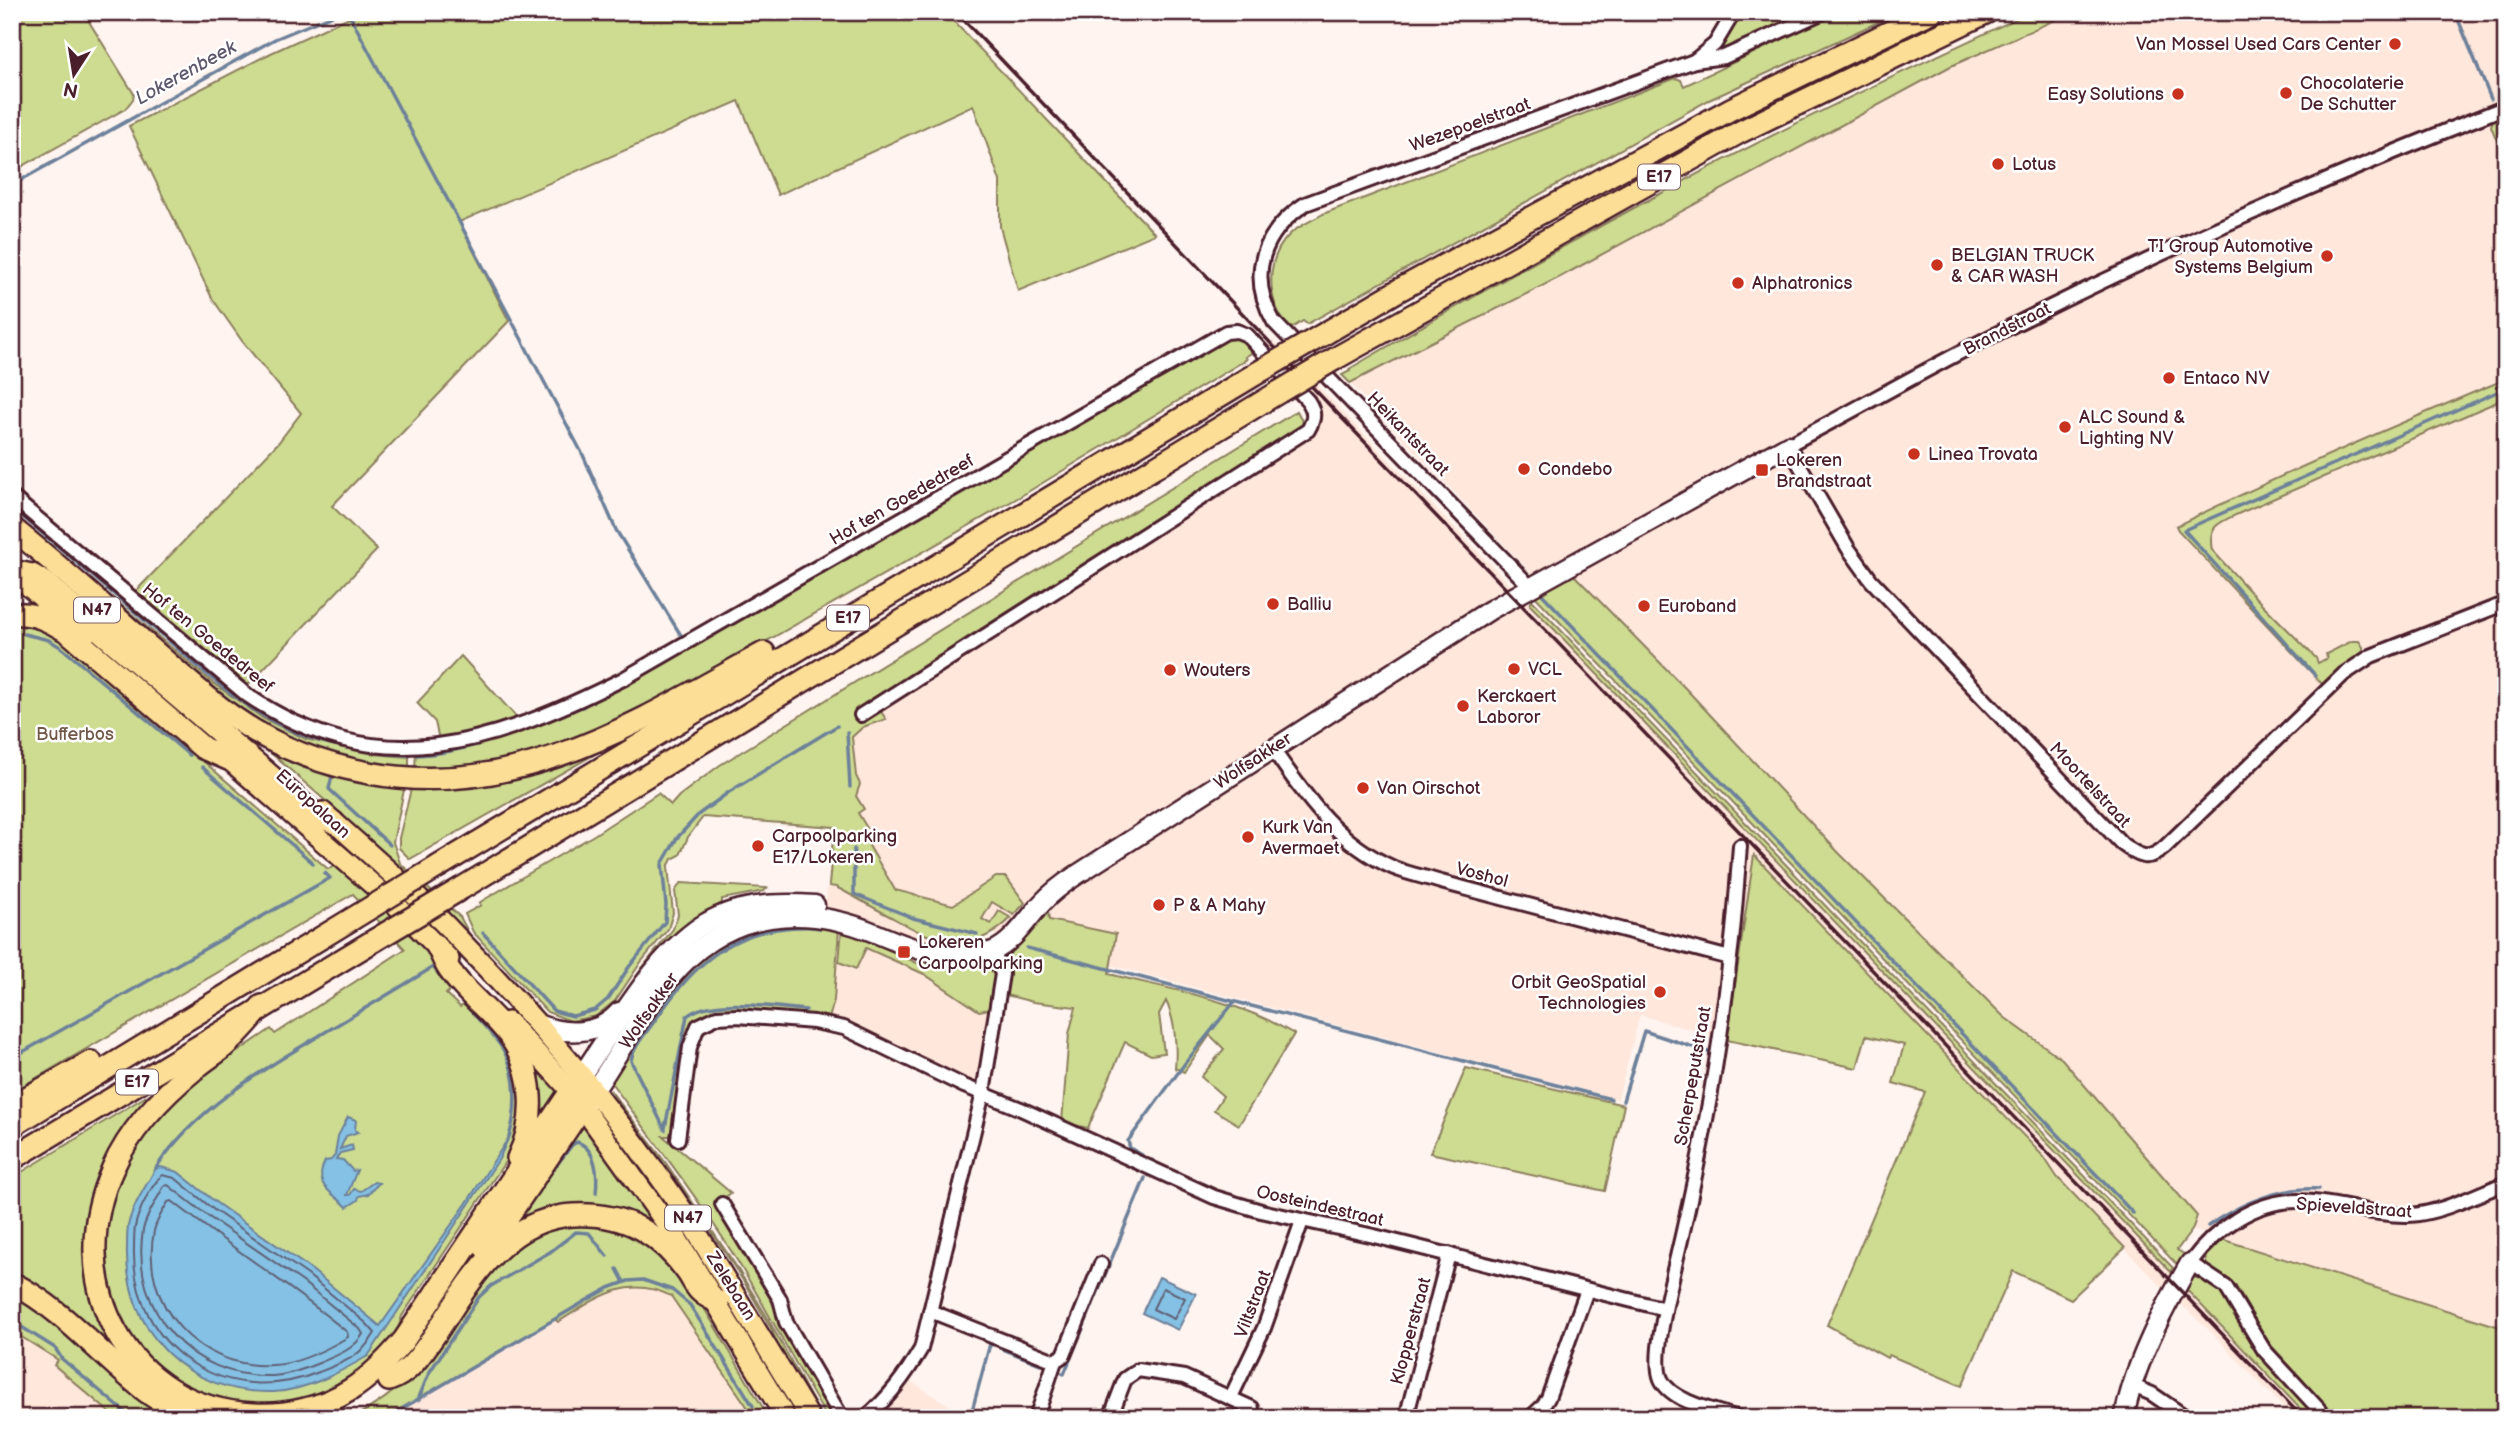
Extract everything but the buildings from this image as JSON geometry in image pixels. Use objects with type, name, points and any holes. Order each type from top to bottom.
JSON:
[{"type":"highway","name":"E17","points":[[12,1126],[849,617],[1318,337],[1731,109],[1931,12]]},
{"type":"highway","name":"E17","points":[[12,1159],[1338,357],[1740,132],[1987,12]]},
{"type":"highway","points":[[12,528],[195,687],[242,723],[280,745],[328,764],[403,779],[466,778],[517,769],[566,754],[654,714],[807,630],[849,617]]},
{"type":"highway","points":[[12,572],[32,575],[44,582],[315,815],[333,822]]},
{"type":"highway","points":[[12,614],[31,614],[68,632],[203,748],[228,759]]},
{"type":"highway","points":[[404,1340],[412,1317],[514,1164],[530,1120],[527,1072],[515,1045],[501,1025],[450,971],[438,948]]},
{"type":"highway","points":[[262,1006],[229,1043],[196,1068],[155,1108],[123,1147],[112,1169],[95,1223],[93,1252],[96,1282],[111,1325],[142,1367],[169,1388],[217,1410],[265,1415],[310,1408],[349,1391],[380,1367],[404,1340],[582,1091]]},
{"type":"highway","points":[[12,1106],[98,1058],[149,1043]]},
{"type":"highway","points":[[323,1418],[369,1395],[413,1356],[582,1091]]},
{"type":"highway","points":[[389,1380],[401,1376],[424,1350],[490,1255],[505,1241],[539,1222],[555,1217],[585,1215],[627,1222],[656,1238],[709,1297]]},
{"type":"highway","points":[[12,1283],[54,1309],[143,1390],[194,1418]]},
{"type":"main road","name":"Europalaan","points":[[12,538],[84,599],[459,938],[537,1024],[582,1091]]},
{"type":"main road","name":"Europalaan","points":[[12,572],[396,905],[582,1091]]},
{"type":"main road","name":"Zelebaan","points":[[582,1091],[676,1237],[709,1297],[786,1418]]},
{"type":"main road","name":"Zelebaan","points":[[582,1091],[688,1219],[810,1418]]},
{"type":"street","name":"Wezepoelstraat","points":[[1266,306],[1260,271],[1267,244],[1278,226],[1305,204],[1694,61],[1715,44],[1734,12]]},
{"type":"street","points":[[1694,61],[1724,57],[1823,12]]},
{"type":"street","name":"Brandstraat","points":[[1526,590],[1987,338],[2216,228],[2332,177],[2506,107]]},
{"type":"street","name":"Heikantstraat","points":[[1266,306],[1283,333],[1524,580],[1527,584],[1526,590]]},
{"type":"street","name":"Hof ten Goededreef","points":[[12,497],[247,695],[265,707],[309,730],[347,741],[397,748],[431,747],[504,731],[623,679],[1226,331],[1247,335],[1308,401],[1314,410],[1313,421],[1308,430],[861,715]]},
{"type":"street","name":"Moortelstraat","points":[[1788,445],[1848,548],[1871,580],[2122,844],[2145,857],[2154,856],[2165,847],[2344,674],[2371,656],[2506,603]]},
{"type":"street","name":"Wolfsakker","points":[[582,1091],[680,967],[697,951],[725,932],[772,917],[819,916],[845,922],[912,949],[933,954],[957,957],[993,950],[1008,940],[1056,890],[1075,876],[1272,748],[1526,590]]},
{"type":"street","name":"Voshol","points":[[1272,748],[1316,811],[1355,846],[1394,867],[1441,882],[1730,958]]},
{"type":"street","name":"Scherpeputstraat","points":[[1739,1418],[1679,1398],[1661,1379],[1658,1365],[1665,1309],[1684,1230],[1707,1104],[1730,958],[1740,846]]},
{"type":"street","name":"Wolfsakker","points":[[537,1024],[551,1030],[576,1032],[591,1030],[606,1023],[622,1008],[667,947],[702,925],[740,909],[783,903],[849,910],[933,954]]},
{"type":"street","name":"Wolfsakker","points":[[582,1091],[644,985],[665,957],[688,935]]},
{"type":"street","points":[[865,1418],[886,1401],[921,1349],[983,1093],[1002,974],[993,950]]},
{"type":"street","name":"Oosteindestraat","points":[[678,1139],[690,1047],[698,1026],[718,1017],[786,1019],[844,1028],[1214,1197],[1665,1309]]},
{"type":"street","name":"Spieveldstraat","points":[[2187,1269],[2211,1238],[2262,1206],[2297,1201],[2410,1215],[2464,1200],[2506,1183]]},
{"type":"street","name":"Zelebaan","points":[[722,1204],[780,1300],[786,1322],[842,1418]]},
{"type":"street","name":"Viltstraat","points":[[1231,1397],[1264,1328],[1302,1221]]},
{"type":"street","name":"Klopperstraat","points":[[1406,1418],[1449,1254]]},
{"type":"street","points":[[1036,1418],[1055,1361],[1063,1355],[1101,1264]]},
{"type":"street","points":[[2124,1418],[2131,1385],[2187,1269],[2226,1287],[2264,1350],[2327,1418]]},
{"type":"street","points":[[1530,1418],[1548,1398],[1587,1290]]},
{"type":"street","points":[[709,1297],[776,1418]]},
{"type":"street","points":[[930,1311],[1055,1361]]},
{"type":"street","points":[[1110,1418],[1125,1379],[1138,1370],[1184,1377],[1252,1408]]},
{"type":"street","points":[[2131,1385],[2152,1394],[2187,1418]]},
{"type":"shaded area","points":[[2073,12],[2506,12],[2506,1329],[2192,1230],[2176,1250],[1350,383],[1560,277],[1949,67]]},
{"type":"shaded area","points":[[1273,340],[2310,1418],[2294,1418],[2207,1328],[2165,1290],[2056,1177],[2044,1157],[1755,856],[1727,1040],[1640,1015],[1618,1099],[985,932],[981,962],[989,966],[994,974],[995,985],[977,1082],[969,1082],[813,1017],[834,827],[837,726],[1318,417],[1323,407],[1264,345]]},
{"type":"shaded area","points":[[628,1281],[672,1290],[760,1418],[386,1418],[589,1299]]},
{"type":"shaded area","points":[[12,1331],[59,1360],[55,1366],[116,1418],[12,1418]]},
{"type":"shaded area","points":[[898,1373],[969,1418],[853,1418]]},
{"type":"green space","points":[[12,12],[83,12],[134,94],[125,109],[12,172]]},
{"type":"green space","points":[[360,12],[945,12],[1155,234],[1018,291],[1000,227],[1000,181],[973,105],[778,195],[739,101],[459,222],[509,321],[332,506],[377,550],[248,685],[135,592],[278,443],[301,413],[242,341],[212,298],[129,126],[271,53]]},
{"type":"green space","points":[[1743,12],[1811,12],[1724,51],[1722,47]]},
{"type":"green space","points":[[1840,12],[1900,12],[1709,100],[1307,324],[1303,321],[1290,329],[1282,318],[1273,294],[1272,268],[1282,244],[1290,234],[1306,223],[1323,214],[1676,78],[1681,80],[1684,86]]},
{"type":"green space","points":[[2031,12],[2073,12],[1949,67],[1560,277],[1350,383],[1342,375],[1510,276],[1717,164]]},
{"type":"green space","points":[[2503,115],[2506,117],[2506,164],[2491,126],[2494,118]]},
{"type":"green space","points":[[1235,332],[1258,349],[1245,357],[1247,359],[1021,496],[746,653],[607,728],[501,763],[425,771],[424,768],[415,767],[416,752],[575,707]]},
{"type":"green space","points":[[2506,379],[2506,398],[2233,516],[2213,530],[2212,550],[2318,663],[2327,658],[2326,654],[2352,641],[2359,641],[2363,654],[2322,684],[2176,526],[2340,450]]},
{"type":"green space","points":[[1297,411],[1306,428],[877,706],[886,719],[863,727],[852,737],[856,776],[860,784],[856,796],[864,809],[858,813],[867,828],[861,832],[895,890],[953,905],[996,877],[1006,877],[1025,903],[1014,915],[992,902],[982,919],[991,924],[999,911],[1011,918],[996,930],[967,942],[939,939],[909,927],[836,887],[829,886],[834,827],[703,817],[688,837],[680,855],[672,859],[668,867],[673,913],[668,929],[641,962],[615,1001],[596,1016],[571,1021],[547,1012],[473,932],[465,914],[481,905],[479,903],[594,835],[658,793],[671,805],[720,765]]},
{"type":"green space","points":[[12,512],[213,683],[264,719],[306,739],[374,754],[409,757],[409,768],[367,765],[287,740],[231,706],[12,520]]},
{"type":"green space","points":[[1574,575],[1687,690],[1839,853],[2004,1017],[2062,1059],[2197,1216],[2192,1230],[2177,1250],[2184,1254],[2177,1265],[1532,593]]},
{"type":"green space","points":[[1532,600],[2173,1268],[2171,1272],[1530,605]]},
{"type":"green space","name":"Bufferbos","points":[[12,624],[43,628],[60,637],[328,869],[335,866],[345,870],[423,942],[456,985],[446,994],[460,1007],[470,999],[502,1034],[519,1075],[521,1113],[511,1153],[402,1316],[395,1339],[373,1363],[334,1389],[289,1404],[247,1406],[215,1400],[162,1373],[125,1332],[105,1285],[103,1251],[107,1211],[114,1186],[148,1129],[195,1081],[271,1029],[275,1034],[405,949],[353,894],[12,1092]]},
{"type":"green space","points":[[461,656],[519,720],[439,740],[435,722],[417,703]]},
{"type":"green space","points":[[248,733],[358,781],[404,790],[393,842],[400,863],[460,917],[471,937],[539,1012],[554,1022],[546,1021],[352,824]]},
{"type":"green space","points":[[613,744],[410,859],[399,848],[411,789],[456,786]]},
{"type":"green space","points":[[1754,855],[2044,1157],[2057,1177],[2125,1248],[2071,1299],[2013,1271],[1962,1386],[1889,1355],[1887,1358],[1827,1325],[1925,1092],[1893,1083],[1904,1045],[1866,1036],[1857,1068],[1727,1040]]},
{"type":"green space","points":[[681,883],[767,888],[764,891],[722,899],[722,903],[689,925],[663,948],[617,1008],[615,1007],[673,929],[678,915],[675,891]]},
{"type":"green space","points":[[1048,912],[1049,920],[1116,934],[1109,974],[1228,1004],[1273,1022],[1294,1034],[1239,1125],[1214,1110],[1223,1096],[1201,1077],[1224,1049],[1210,1035],[1184,1072],[1175,1068],[1175,1034],[1166,1001],[1159,1014],[1164,1053],[1151,1055],[1125,1042],[1088,1128],[1062,1122],[1069,1034],[1076,1007],[1033,1002],[1006,995],[1006,955],[1029,925]]},
{"type":"green space","points":[[794,919],[839,928],[834,1000],[829,1019],[726,1009],[705,1014],[692,1025],[684,1043],[671,1136],[663,1136],[731,1193],[716,1204],[838,1418],[827,1418],[728,1246],[610,1081],[685,967],[731,934]]},
{"type":"green space","points":[[842,928],[919,964],[921,960],[966,961],[985,965],[991,969],[995,980],[990,1009],[979,1011],[924,974],[866,948],[856,969],[839,962]]},
{"type":"green space","points":[[529,1057],[563,1097],[529,1145]]},
{"type":"green space","points":[[1466,1068],[1624,1105],[1605,1191],[1430,1153]]},
{"type":"green space","points":[[166,1084],[91,1216],[118,1347],[231,1418],[200,1415],[12,1276],[12,1178]]},
{"type":"green space","points":[[610,1090],[666,1163],[734,1263],[766,1315],[822,1418],[818,1418],[783,1359],[772,1330],[702,1217]]},
{"type":"green space","points":[[582,1122],[672,1245],[626,1215],[500,1238]]},
{"type":"green space","points":[[588,1223],[609,1225],[649,1244],[694,1291],[769,1418],[755,1418],[671,1296],[655,1290],[625,1288],[585,1305],[558,1322],[555,1319],[386,1418],[352,1418],[391,1394],[420,1366],[500,1257],[520,1242],[541,1232]]},
{"type":"green space","points":[[2221,1239],[2506,1329],[2506,1418],[2337,1418],[2268,1342],[2235,1285],[2207,1267],[2205,1254]]},
{"type":"green space","points":[[2201,1277],[2224,1293],[2320,1418],[2309,1418],[2182,1285],[2193,1278]]},
{"type":"green space","points":[[12,1292],[74,1339],[115,1380],[149,1405],[173,1418],[116,1418],[54,1365],[58,1360],[12,1331]]},
{"type":"water","points":[[348,1117],[356,1120],[355,1130],[358,1132],[346,1136],[340,1149],[352,1145],[353,1150],[340,1153],[336,1159],[343,1160],[353,1171],[357,1170],[347,1195],[354,1189],[361,1191],[374,1182],[379,1183],[368,1194],[359,1196],[358,1200],[347,1207],[326,1189],[321,1177],[325,1161],[331,1160],[335,1155],[338,1136]]},
{"type":"water","points":[[509,1137],[499,1159],[368,1356],[323,1379],[299,1388],[274,1392],[243,1390],[214,1383],[189,1370],[167,1352],[150,1331],[137,1306],[129,1278],[128,1226],[144,1189],[156,1168],[161,1167],[178,1172],[218,1204],[312,1270],[380,1326],[466,1204]]},
{"type":"water","points":[[1159,1277],[1196,1294],[1178,1330],[1142,1313]]},
{"type":"waterway","name":"Lokerenbeek","points":[[12,185],[275,39],[340,12]]},
{"type":"waterway","points":[[348,12],[583,455],[616,530],[682,637]]},
{"type":"waterway","points":[[2057,17],[2067,12]]},
{"type":"waterway","points":[[2455,12],[2491,99]]},
{"type":"waterway","points":[[2499,121],[2506,138]]},
{"type":"waterway","points":[[2315,675],[2184,530],[2506,388]]},
{"type":"waterway","points":[[12,508],[207,674],[255,711],[290,730],[318,741],[363,751],[409,755]]},
{"type":"waterway","points":[[1541,593],[2133,1213]]},
{"type":"waterway","points":[[24,634],[49,640],[62,648],[189,755]]},
{"type":"waterway","points":[[543,722],[584,706]]},
{"type":"waterway","points":[[483,933],[554,1011],[573,1016],[595,1010],[608,999],[629,967],[665,922],[662,864],[677,838],[699,814],[729,792],[837,726]]},
{"type":"waterway","points":[[417,755],[471,746],[523,729]]},
{"type":"waterway","points":[[847,732],[850,787]]},
{"type":"waterway","points":[[202,767],[313,863]]},
{"type":"waterway","points":[[332,776],[329,789],[390,845]]},
{"type":"waterway","points":[[854,849],[854,894],[913,918],[977,934]]},
{"type":"waterway","points":[[12,1058],[330,878],[325,873]]},
{"type":"waterway","points":[[665,1130],[631,1061],[637,1045],[668,1003],[707,960],[739,940],[777,929],[804,926],[820,928]]},
{"type":"waterway","points":[[1027,948],[1611,1099]]},
{"type":"waterway","points":[[156,1168],[190,1127],[210,1109],[276,1062],[433,967],[450,987]]},
{"type":"waterway","points":[[1142,1155],[1130,1148],[1128,1141],[1235,1001]]},
{"type":"waterway","points":[[465,1004],[495,1039],[509,1061],[515,1094],[509,1137]]},
{"type":"waterway","points":[[665,1128],[687,1016],[711,1006],[727,1005],[806,1010]]},
{"type":"waterway","points":[[1623,1101],[1644,1031],[1708,1052]]},
{"type":"waterway","points":[[543,1183],[577,1142],[589,1151],[595,1164],[596,1193]]},
{"type":"waterway","points":[[1062,1373],[1064,1374],[1145,1178]]},
{"type":"waterway","points":[[2208,1226],[2260,1198],[2289,1191],[2319,1189]]},
{"type":"waterway","points":[[418,1400],[429,1373],[479,1297],[491,1286],[550,1252],[576,1232],[589,1233],[607,1256]]},
{"type":"waterway","points":[[617,1269],[624,1282]]},
{"type":"waterway","points":[[386,1418],[609,1288],[628,1281],[643,1280],[672,1290],[690,1305],[753,1406]]},
{"type":"waterway","points":[[12,1321],[55,1348],[62,1359],[132,1418]]},
{"type":"waterway","points":[[970,1418],[990,1344],[992,1345]]},
{"type":"waterway","points":[[1000,1348],[1040,1364]]},
{"type":"railway","points":[[956,12],[1338,414],[2303,1418]]},
{"type":"place","name":"Van Mossel Used Cars Center","points":[[2395,44]]},
{"type":"place","name":"Chocolaterie De Schutter","points":[[2286,93]]},
{"type":"place","name":"Easy Solutions","points":[[2178,94]]},
{"type":"place","name":"Lotus","points":[[1998,164]]},
{"type":"place","name":"TI Group Automotive Systems Belgium","points":[[2327,256]]},
{"type":"place","name":"BELGIAN TRUCK & CAR WASH","points":[[1937,265]]},
{"type":"place","name":"Alphatronics","points":[[1738,283]]},
{"type":"place","name":"Entaco NV","points":[[2169,378]]},
{"type":"place","name":"ALC Sound & Lighting NV","points":[[2065,427]]},
{"type":"place","name":"Linea Trovata","points":[[1914,454]]},
{"type":"place","name":"Condebo","points":[[1524,469]]},
{"type":"place","name":"Lokeren Brandstraat","points":[[1762,470]]},
{"type":"place","name":"Balliu","points":[[1273,604]]},
{"type":"place","name":"Euroband","points":[[1644,606]]},
{"type":"place","name":"VCL","points":[[1514,669]]},
{"type":"place","name":"Wouters","points":[[1170,670]]},
{"type":"place","name":"Kerckaert Laboror","points":[[1463,706]]},
{"type":"place","name":"Van Oirschot","points":[[1363,788]]},
{"type":"place","name":"Kurk Van Avermaet","points":[[1248,837]]},
{"type":"place","name":"Carpoolparking E17/Lokeren","points":[[758,846]]},
{"type":"place","name":"P & A Mahy","points":[[1159,905]]},
{"type":"place","name":"Lokeren Carpoolparking","points":[[904,952]]},
{"type":"place","name":"Orbit GeoSpatial Technologies","points":[[1660,992]]}]
